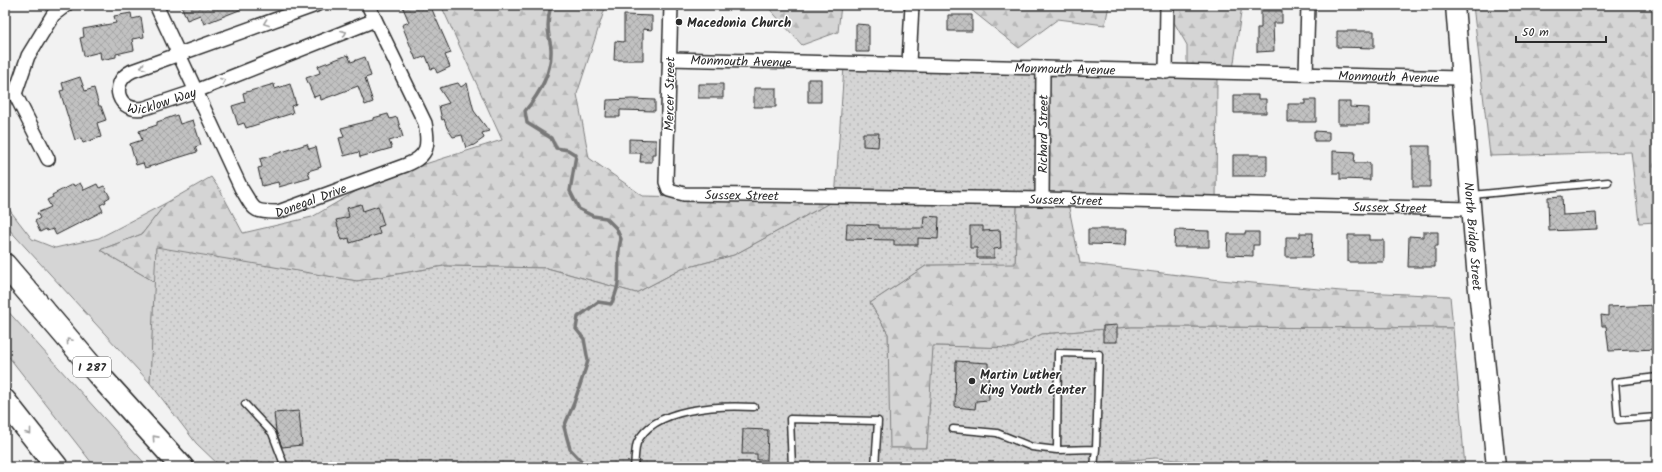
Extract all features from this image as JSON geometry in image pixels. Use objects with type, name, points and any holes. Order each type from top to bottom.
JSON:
[{"type":"highway","name":"I 287","points":[[5,265],[98,374],[182,467]]},
{"type":"highway","points":[[5,401],[57,467]]},
{"type":"street","points":[[48,159],[10,93],[51,10],[66,5]]},
{"type":"street","name":"Donegal Drive","points":[[156,5],[242,188],[254,208],[259,212],[278,212],[412,162],[421,156],[427,148],[428,139],[425,123],[368,5]]},
{"type":"street","name":"Wicklow Way","points":[[316,5],[126,73],[122,77],[118,88],[121,100],[129,107],[140,110],[196,91],[375,20]]},
{"type":"street","name":"Mercer Street","points":[[666,182],[671,5]]},
{"type":"street","points":[[909,63],[912,5]]},
{"type":"street","points":[[1166,72],[1167,5]]},
{"type":"street","points":[[1306,74],[1308,5]]},
{"type":"street","name":"North Bridge Street","points":[[1455,5],[1471,202],[1496,467]]},
{"type":"street","name":"Monmouth Avenue","points":[[670,59],[909,63],[1166,72],[1460,78]]},
{"type":"street","name":"Richard Street","points":[[1042,200],[1043,68]]},
{"type":"street","name":"Sussex Street","points":[[666,182],[669,190],[684,194],[1042,200],[1471,202]]},
{"type":"lane","points":[[1471,202],[1608,182]]},
{"type":"lane","points":[[1057,450],[1058,353],[1099,354],[1096,449],[1094,467]]},
{"type":"lane","points":[[1657,377],[1615,382],[1618,420],[1657,417]]},
{"type":"lane","points":[[245,404],[272,433],[285,467]]},
{"type":"lane","points":[[634,467],[637,444],[642,435],[651,425],[669,415],[735,406],[754,407]]},
{"type":"lane","points":[[792,467],[790,419],[878,421],[875,467]]},
{"type":"lane","points":[[953,429],[997,433],[1032,448],[1057,450],[1096,449]]},
{"type":"green space","points":[[441,5],[606,5],[577,94],[589,158],[643,196],[835,200],[734,255],[682,269],[636,293],[547,268],[444,266],[357,281],[156,248],[155,282],[100,250],[142,234],[166,203],[211,177],[220,190],[243,233],[312,217],[377,179],[502,140]]},
{"type":"green space","points":[[766,5],[841,5],[838,32],[802,45]]},
{"type":"green space","points":[[965,5],[1109,5],[1105,25],[1058,19],[1019,48]]},
{"type":"green space","points":[[1164,5],[1242,5],[1232,77],[1217,77],[1216,206],[1068,203],[1080,263],[1220,280],[1341,291],[1450,296],[1453,328],[1132,327],[1042,334],[1013,348],[934,346],[927,448],[889,448],[888,334],[870,303],[927,265],[1015,263],[1017,205],[1045,206],[1048,71],[1187,76],[1187,45]]},
{"type":"green space","points":[[1473,5],[1657,5],[1657,222],[1639,223],[1631,152],[1490,156]]},
{"type":"green space","points":[[844,66],[1048,71],[1045,206],[1017,205],[1015,264],[927,265],[870,303],[888,334],[890,448],[927,448],[933,346],[1013,348],[1042,334],[1132,327],[1453,328],[1465,467],[1251,467],[1156,458],[1106,462],[1077,467],[221,467],[196,443],[150,383],[156,247],[357,281],[444,266],[547,268],[636,293],[682,269],[734,255],[835,200]]},
{"type":"green space","points":[[166,203],[142,234],[100,250],[155,282],[150,383],[5,225],[5,204],[32,239],[55,248],[99,238]]},
{"type":"green space","points":[[5,308],[148,467],[95,467],[5,352]]},
{"type":"building","points":[[181,5],[252,5],[204,24],[200,15],[187,20]]},
{"type":"building","points":[[410,5],[430,5],[451,53],[445,55],[450,67],[437,73],[435,68],[431,69],[426,56],[416,60],[402,25],[409,22],[403,8]]},
{"type":"building","points":[[1261,11],[1282,11],[1282,23],[1273,23],[1274,51],[1257,52],[1257,28],[1261,28]]},
{"type":"building","points":[[131,13],[132,19],[141,17],[144,37],[132,39],[134,50],[116,54],[116,57],[101,60],[100,52],[84,56],[80,38],[84,37],[83,29],[116,23],[114,16]]},
{"type":"building","points":[[624,15],[652,16],[652,30],[643,29],[643,60],[614,60],[615,41],[624,42]]},
{"type":"building","points":[[948,15],[972,15],[972,31],[948,31]]},
{"type":"building","points":[[856,24],[869,25],[869,52],[856,52]]},
{"type":"building","points":[[1337,31],[1374,31],[1374,48],[1337,47]]},
{"type":"building","points":[[348,55],[351,62],[365,57],[371,76],[365,78],[373,102],[365,105],[358,86],[321,100],[320,95],[314,97],[306,78],[320,73],[318,66]]},
{"type":"building","points":[[80,77],[85,91],[94,88],[99,106],[101,106],[106,120],[97,123],[101,137],[83,143],[81,138],[75,140],[60,91],[64,90],[62,83]]},
{"type":"building","points":[[808,79],[821,79],[821,102],[808,102]]},
{"type":"building","points":[[458,83],[461,87],[467,83],[474,111],[489,131],[482,133],[484,138],[474,145],[466,148],[462,135],[453,137],[447,128],[444,119],[442,120],[439,106],[449,103],[439,88]]},
{"type":"building","points":[[274,84],[275,89],[290,84],[296,104],[291,106],[293,113],[246,128],[244,123],[238,125],[232,106],[245,102],[243,93]]},
{"type":"building","points":[[698,84],[723,84],[723,98],[698,98]]},
{"type":"building","points":[[754,88],[776,88],[776,107],[754,107]]},
{"type":"building","points":[[1234,95],[1258,95],[1258,99],[1266,99],[1266,113],[1234,113]]},
{"type":"building","points":[[607,100],[655,100],[655,111],[620,110],[620,117],[606,117]]},
{"type":"building","points":[[1305,100],[1316,100],[1316,122],[1288,122],[1288,104],[1305,104]]},
{"type":"building","points":[[1338,102],[1350,102],[1350,107],[1369,108],[1369,124],[1338,124]]},
{"type":"building","points":[[388,114],[390,119],[397,117],[403,137],[389,141],[392,148],[360,157],[359,152],[344,156],[339,138],[344,137],[341,128],[373,120],[373,118]]},
{"type":"building","points":[[177,115],[180,124],[193,120],[201,145],[195,147],[197,152],[145,168],[143,163],[136,165],[130,144],[142,140],[139,131],[157,125],[157,122]]},
{"type":"building","points":[[1314,131],[1329,132],[1329,141],[1314,141]]},
{"type":"building","points":[[863,133],[879,133],[878,147],[863,146]]},
{"type":"building","points":[[629,139],[656,140],[656,154],[652,154],[652,162],[640,162],[641,153],[629,153]]},
{"type":"building","points":[[307,144],[309,149],[316,147],[321,167],[308,171],[310,178],[279,187],[278,182],[262,186],[258,168],[262,167],[260,159]]},
{"type":"building","points":[[1413,146],[1430,146],[1430,187],[1413,187]]},
{"type":"building","points":[[1333,151],[1355,152],[1354,163],[1370,163],[1370,180],[1340,179],[1340,173],[1333,173]]},
{"type":"building","points":[[1233,155],[1267,155],[1267,176],[1233,176]]},
{"type":"building","points":[[80,183],[84,190],[97,184],[99,188],[104,186],[110,197],[105,200],[106,202],[100,205],[103,211],[56,235],[53,229],[47,231],[46,229],[40,232],[35,221],[40,218],[37,213],[51,207],[47,200],[53,197],[52,195],[73,184],[74,186]]},
{"type":"building","points":[[1562,196],[1563,215],[1596,213],[1597,229],[1549,231],[1548,197]]},
{"type":"building","points":[[361,204],[363,211],[378,206],[384,225],[378,227],[380,234],[350,243],[349,238],[342,240],[336,220],[349,217],[347,208]]},
{"type":"building","points":[[924,216],[939,217],[938,239],[918,238],[918,245],[894,245],[894,240],[846,239],[847,224],[879,225],[879,228],[923,228]]},
{"type":"building","points":[[970,226],[983,226],[983,231],[1000,230],[1001,248],[994,249],[994,258],[977,258],[977,248],[970,248]]},
{"type":"building","points":[[1088,229],[1127,229],[1126,245],[1088,244]]},
{"type":"building","points":[[1175,230],[1209,231],[1209,247],[1174,247]]},
{"type":"building","points":[[1245,232],[1259,232],[1259,245],[1253,245],[1253,256],[1227,255],[1228,234],[1245,234]]},
{"type":"building","points":[[1423,232],[1438,232],[1438,246],[1435,246],[1435,267],[1408,267],[1409,236],[1423,237]]},
{"type":"building","points":[[1300,233],[1313,233],[1312,257],[1286,257],[1286,237],[1300,237]]},
{"type":"building","points":[[1348,235],[1369,235],[1369,240],[1384,240],[1384,262],[1348,262]]},
{"type":"building","points":[[1657,305],[1657,349],[1609,351],[1606,326],[1602,326],[1601,315],[1608,316],[1608,307]]},
{"type":"building","points":[[1117,325],[1117,342],[1103,342],[1103,326]]},
{"type":"building","name":"Martin Luther King Youth Center","points":[[956,361],[988,363],[989,400],[976,401],[975,409],[955,407]]},
{"type":"building","points":[[299,411],[302,445],[282,447],[276,431],[274,413]]},
{"type":"building","points":[[743,429],[768,430],[767,460],[757,460],[757,454],[742,454]]},
{"type":"waterway","points":[[551,5],[548,24],[551,58],[544,82],[536,97],[525,111],[527,123],[551,138],[556,148],[568,150],[576,155],[570,191],[579,209],[593,216],[606,218],[616,228],[621,239],[618,256],[617,286],[611,304],[598,302],[578,317],[576,329],[584,339],[588,361],[564,427],[570,449],[587,467]]},
{"type":"place","name":"Macedonia Church","points":[[679,22]]},
{"type":"place","name":"Martin Luther King Youth Center","points":[[972,381]]}]
